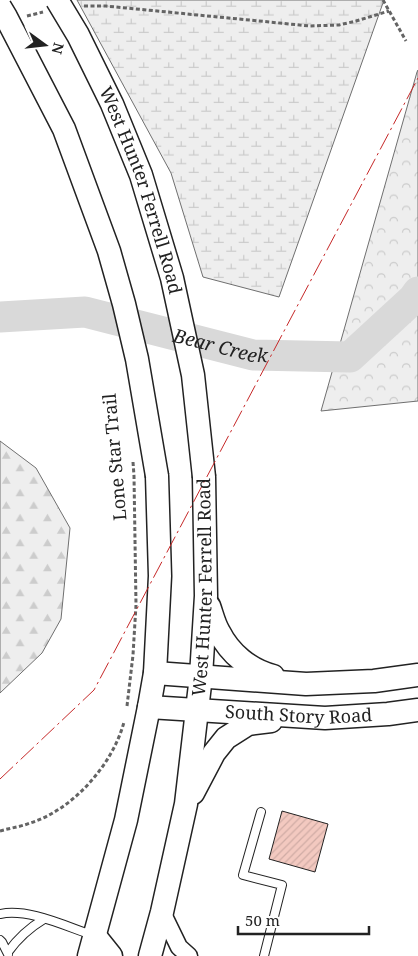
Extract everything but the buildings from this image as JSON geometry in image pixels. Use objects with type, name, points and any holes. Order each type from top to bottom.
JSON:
[{"type":"main road","name":"West Hunter Ferrell Road","points":[[52,5],[78,35],[112,104],[142,175],[172,278],[193,375],[204,477],[206,596],[201,676],[186,804],[162,912],[150,956]]},
{"type":"main road","points":[[9,12],[6,17],[64,129],[109,252],[138,358],[157,476],[160,576],[155,673],[126,820],[92,946],[111,956]]},
{"type":"main road","points":[[206,596],[218,632],[232,652],[247,665],[263,673],[306,684]]},
{"type":"main road","name":"South Story Road","points":[[155,673],[306,684],[374,681],[418,675]]},
{"type":"main road","name":"South Story Road","points":[[149,707],[325,718],[418,710]]},
{"type":"main road","points":[[186,804],[214,753],[226,738],[248,724],[298,717]]},
{"type":"street","points":[[162,912],[179,948],[189,956]]},
{"type":"lane","points":[[261,812],[244,875],[282,885],[264,956]]},
{"type":"lane","points":[[0,914],[8,912],[27,913],[44,919],[92,946]]},
{"type":"lane","points":[[0,940],[8,954],[17,939],[30,927],[44,919]]},
{"type":"path","points":[[383,0],[406,41]]},
{"type":"path","points":[[9,12],[52,5]]},
{"type":"path","points":[[82,6],[106,6],[310,26],[339,25],[389,11]]},
{"type":"path","name":"Lone Star Trail","points":[[126,713],[134,655],[136,605],[132,457]]},
{"type":"path","points":[[0,831],[31,823],[53,812],[74,798],[91,781],[110,755],[125,719]]},
{"type":"green space","points":[[77,0],[384,0],[279,297],[203,277],[171,173]]},
{"type":"green space","points":[[418,70],[418,401],[321,411],[417,72]]},
{"type":"green space","points":[[0,441],[36,468],[70,528],[61,619],[42,653],[0,693]]},
{"type":"waterway","name":"Bear Creek","points":[[0,317],[85,312],[253,355],[350,357],[413,299],[418,292]]},
{"type":"power","points":[[0,779],[94,690],[418,78]]}]
